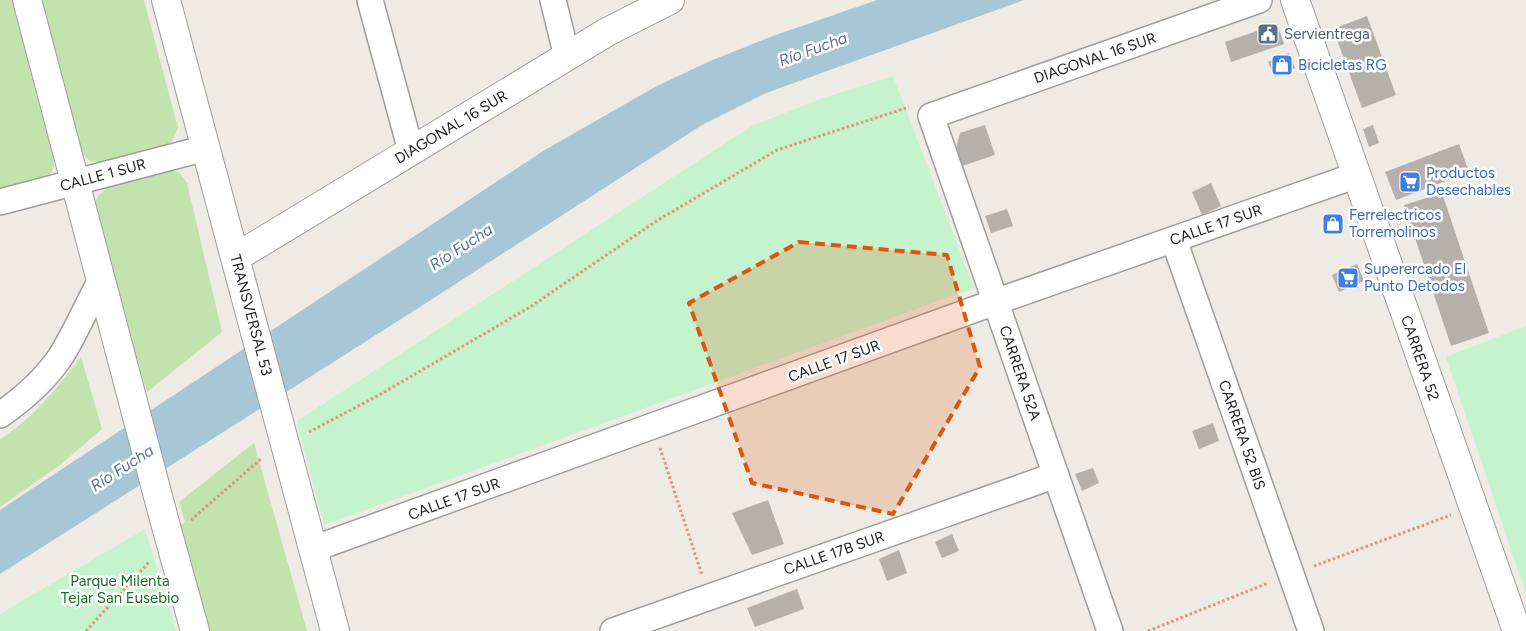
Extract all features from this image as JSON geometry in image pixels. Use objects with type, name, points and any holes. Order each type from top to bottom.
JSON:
[{"type":"street","points":[[27,0],[195,631]]},
{"type":"street","name":"TRANSVERSAL 53","points":[[166,0],[335,631]]},
{"type":"street","points":[[370,0],[411,151]]},
{"type":"street","points":[[553,0],[567,57]]},
{"type":"street","name":"DIAGONAL 16 SUR","points":[[235,258],[607,32],[670,0]]},
{"type":"street","name":"DIAGONAL 16 SUR","points":[[920,111],[1259,0]]},
{"type":"street","name":"CARRERA 52","points":[[1295,0],[1517,631]]},
{"type":"street","name":"CARRERA 52A","points":[[920,111],[996,302],[1110,631]]},
{"type":"street","name":"CALLE 1 SUR","points":[[0,202],[206,148]]},
{"type":"street","name":"CALLE 17 SUR","points":[[313,549],[996,302],[1357,175]]},
{"type":"street","name":"CARRERA 52 BIS","points":[[1174,240],[1311,631]]},
{"type":"street","points":[[0,416],[21,400],[45,376],[60,356],[101,280]]},
{"type":"street","name":"CALLE 17B SUR","points":[[613,631],[1056,475]]},
{"type":"path","points":[[283,433],[381,394],[530,306],[658,220],[777,150],[920,111]]},
{"type":"path","points":[[653,426],[709,597]]},
{"type":"highlighted area","points":[[799,242],[947,255],[980,367],[893,514],[752,483],[689,303]]},
{"type":"green space","points":[[0,0],[16,0],[54,146],[54,166],[49,177],[0,193]]},
{"type":"green space","points":[[41,0],[144,0],[178,128],[172,141],[158,152],[107,163],[90,161],[81,152]]},
{"type":"green space","points":[[893,76],[974,288],[324,525],[297,421],[752,126],[823,98]]},
{"type":"green space","points":[[171,170],[180,173],[187,183],[222,332],[147,392],[138,362],[130,369],[94,209],[96,201],[105,189],[133,179]]},
{"type":"green space","points":[[1526,326],[1526,594],[1446,357]]},
{"type":"green space","points":[[81,357],[102,429],[60,465],[0,507],[0,439],[35,412]]},
{"type":"green space","points":[[254,443],[307,631],[209,631],[176,529],[185,522],[179,502]]},
{"type":"green space","name":"Parque Milenta Tejar San Eusebio","points":[[145,529],[176,631],[0,631],[0,614]]},
{"type":"water","name":"Río Fucha","points":[[877,0],[1024,0],[766,93],[702,125],[0,574],[0,510],[543,151],[655,87],[710,61],[770,37]]},
{"type":"building","points":[[1367,16],[1396,95],[1362,108],[1333,29]]},
{"type":"building","points":[[1277,24],[1284,44],[1231,62],[1225,42]]},
{"type":"building","name":"Bicicletas RG","points":[[1289,53],[1295,68],[1275,77],[1268,62]]},
{"type":"building","points":[[985,125],[995,155],[962,166],[956,148],[960,133]]},
{"type":"building","points":[[1373,125],[1379,143],[1369,147],[1363,129]]},
{"type":"building","points":[[1459,144],[1469,172],[1396,200],[1385,172]]},
{"type":"building","points":[[1211,183],[1221,206],[1202,215],[1192,192]]},
{"type":"building","points":[[1442,193],[1489,333],[1451,346],[1404,205]]},
{"type":"building","points":[[1007,209],[1013,226],[991,233],[985,216]]},
{"type":"building","name":"Ferrelectricos Torremolinos","points":[[1330,216],[1336,218],[1340,227],[1330,232],[1325,221]]},
{"type":"building","name":"Superercado El Punto Detodos","points":[[1357,264],[1364,281],[1339,292],[1332,275]]},
{"type":"building","points":[[1213,423],[1219,441],[1199,449],[1192,431]]},
{"type":"building","points":[[1093,468],[1099,483],[1082,491],[1075,474]]},
{"type":"building","points":[[768,500],[784,544],[752,555],[732,513]]},
{"type":"building","points":[[952,534],[959,551],[942,558],[935,542]]},
{"type":"building","points":[[899,550],[907,573],[887,581],[879,559]]},
{"type":"building","points":[[797,589],[804,609],[755,627],[747,608]]},
{"type":"place","name":"Servientrega","points":[[1268,34]]},
{"type":"place","name":"Bicicletas RG","points":[[1282,65]]},
{"type":"place","name":"Productos Desechables","points":[[1410,182]]},
{"type":"place","name":"Ferrelectricos Torremolinos","points":[[1333,224]]},
{"type":"place","name":"Superercado El Punto Detodos","points":[[1348,278]]}]
